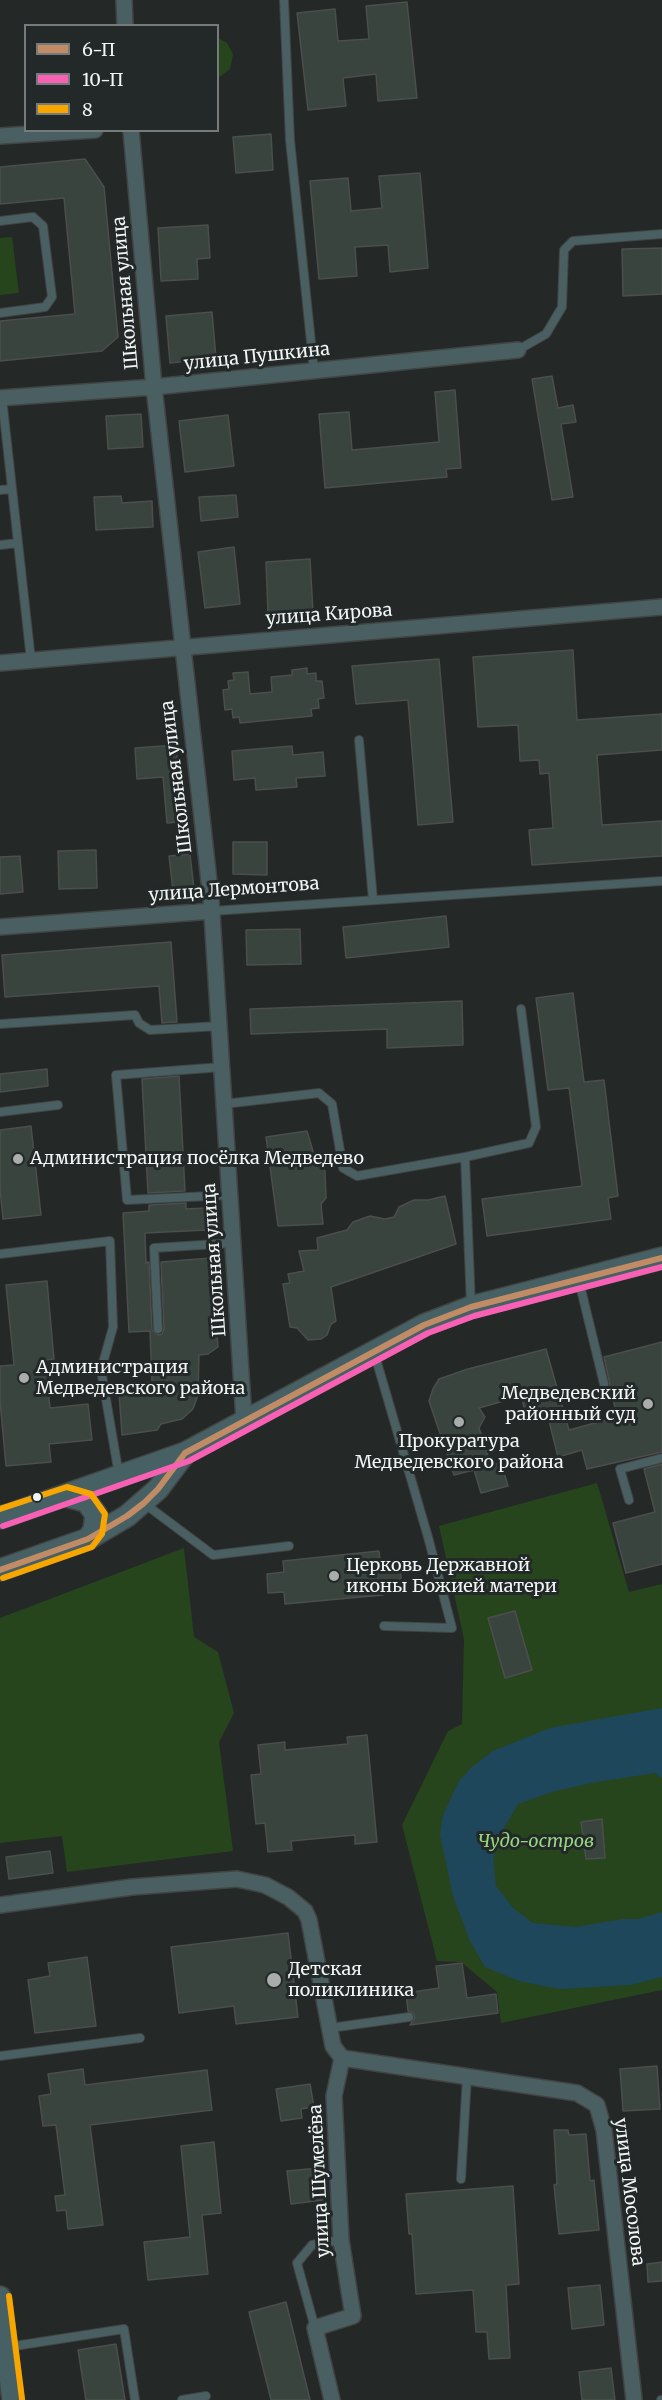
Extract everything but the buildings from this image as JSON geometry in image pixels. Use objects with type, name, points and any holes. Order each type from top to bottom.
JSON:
[{"type":"street","points":[[123,0],[125,24]]},
{"type":"street","points":[[0,136],[63,132]]},
{"type":"street","name":"Школьная улица","points":[[130,132],[154,387],[212,911],[244,1420]]},
{"type":"street","name":"улица Пушкина","points":[[1,398],[154,387],[518,350]]},
{"type":"street","name":"улица Кирова","points":[[0,663],[662,607]]},
{"type":"street","name":"улица Лермонтова","points":[[0,927],[212,911]]},
{"type":"street","points":[[0,1518],[185,1453],[424,1325],[471,1307],[662,1258]]},
{"type":"street","points":[[0,1570],[88,1539],[127,1516],[158,1489],[185,1453]]},
{"type":"street","points":[[66,1496],[86,1501],[96,1514],[94,1530],[88,1539]]},
{"type":"street","points":[[0,1905],[132,1887],[213,1879],[237,1879],[265,1885],[299,1905],[309,1920],[333,2046],[342,2058]]},
{"type":"street","name":"улица Мосолова","points":[[342,2058],[577,2093],[597,2105],[604,2130],[634,2400]]},
{"type":"street","name":"улица Шумелёва","points":[[315,2328],[353,2316],[341,2240],[334,2096],[342,2058]]},
{"type":"street","points":[[0,2297],[14,2400]]},
{"type":"street","points":[[315,2328],[332,2400]]},
{"type":"lane","points":[[284,0],[290,140],[314,371]]},
{"type":"lane","points":[[0,221],[33,217],[43,226],[51,297],[45,307],[0,313]]},
{"type":"lane","points":[[518,350],[546,334],[562,307],[564,250],[573,241],[662,234]]},
{"type":"lane","points":[[1,398],[31,660]]},
{"type":"lane","points":[[0,490],[12,489]]},
{"type":"lane","points":[[0,545],[18,543]]},
{"type":"lane","points":[[359,740],[374,900]]},
{"type":"lane","name":"улица Лермонтова","points":[[212,911],[662,881]]},
{"type":"lane","points":[[224,1104],[319,1093],[332,1104],[343,1168],[357,1176],[529,1143],[536,1127],[521,1009]]},
{"type":"lane","points":[[0,1024],[135,1015],[140,1023],[150,1030],[219,1026]]},
{"type":"lane","points":[[222,1067],[116,1074],[128,1200],[230,1195]]},
{"type":"lane","points":[[0,1112],[58,1106]]},
{"type":"lane","points":[[465,1157],[471,1307]]},
{"type":"lane","points":[[0,1254],[110,1241],[113,1327],[101,1370],[119,1477]]},
{"type":"lane","points":[[158,1329],[154,1248],[233,1243]]},
{"type":"lane","points":[[579,1279],[603,1384]]},
{"type":"lane","points":[[374,1351],[452,1628],[384,1626]]},
{"type":"lane","points":[[629,1500],[620,1469],[662,1458]]},
{"type":"lane","points":[[144,1503],[213,1555],[289,1546]]},
{"type":"lane","points":[[330,2028],[409,2017]]},
{"type":"lane","points":[[0,2056],[140,2038]]},
{"type":"lane","points":[[461,2179],[467,2076]]},
{"type":"lane","points":[[315,2328],[297,2263],[312,2245],[341,2240]]},
{"type":"lane","points":[[7,2347],[124,2329],[135,2400]]},
{"type":"lane","points":[[182,2400],[206,2396]]},
{"type":"green space","points":[[219,39],[227,43],[233,54],[230,69],[219,77]]},
{"type":"green space","points":[[12,237],[19,293],[0,295],[0,238]]},
{"type":"green space","name":"Чудо-остров","points":[[597,1483],[629,1592],[662,1584],[662,1990],[501,2023],[497,1992],[461,1962],[437,1961],[402,1825],[448,1731],[462,1724],[464,1639],[439,1526]]},
{"type":"green space","points":[[184,1548],[194,1637],[218,1652],[234,1713],[219,1742],[233,1851],[67,1872],[62,1836],[0,1843],[0,1618]]},
{"type":"water","points":[[662,1708],[662,1778],[655,1773],[591,1783],[552,1792],[518,1804],[502,1831],[493,1859],[496,1886],[513,1908],[533,1923],[576,1927],[623,1919],[639,1919],[662,1912],[662,1977],[630,1985],[560,1989],[519,1981],[485,1967],[470,1941],[453,1896],[440,1835],[443,1815],[459,1781],[472,1767],[493,1751],[550,1728]]},
{"type":"transit line","name":"6-П","points":[[0,1570],[88,1539],[144,1503],[158,1489],[185,1453],[424,1325],[471,1307],[662,1258]]},
{"type":"transit line","name":"10-П","points":[[3,1526],[189,1461],[428,1333],[474,1316],[662,1267]]},
{"type":"transit line","name":"8","points":[[0,1509],[67,1487],[91,1494],[105,1514],[102,1534],[92,1547],[3,1578]]},
{"type":"transit line","name":"8","points":[[9,2296],[22,2399]]},
{"type":"place","name":"Администрация посёлка Медведево","points":[[18,1159]]},
{"type":"place","name":"Администрация Медведевского района","points":[[24,1378]]},
{"type":"place","name":"Медведевский районный суд","points":[[648,1404]]},
{"type":"place","name":"Прокуратура Медведевского района","points":[[459,1422]]},
{"type":"place","name":"Церковь Державной иконы Божией матери","points":[[334,1576]]},
{"type":"place","name":"Детская поликлиника","points":[[274,1980]]}]
